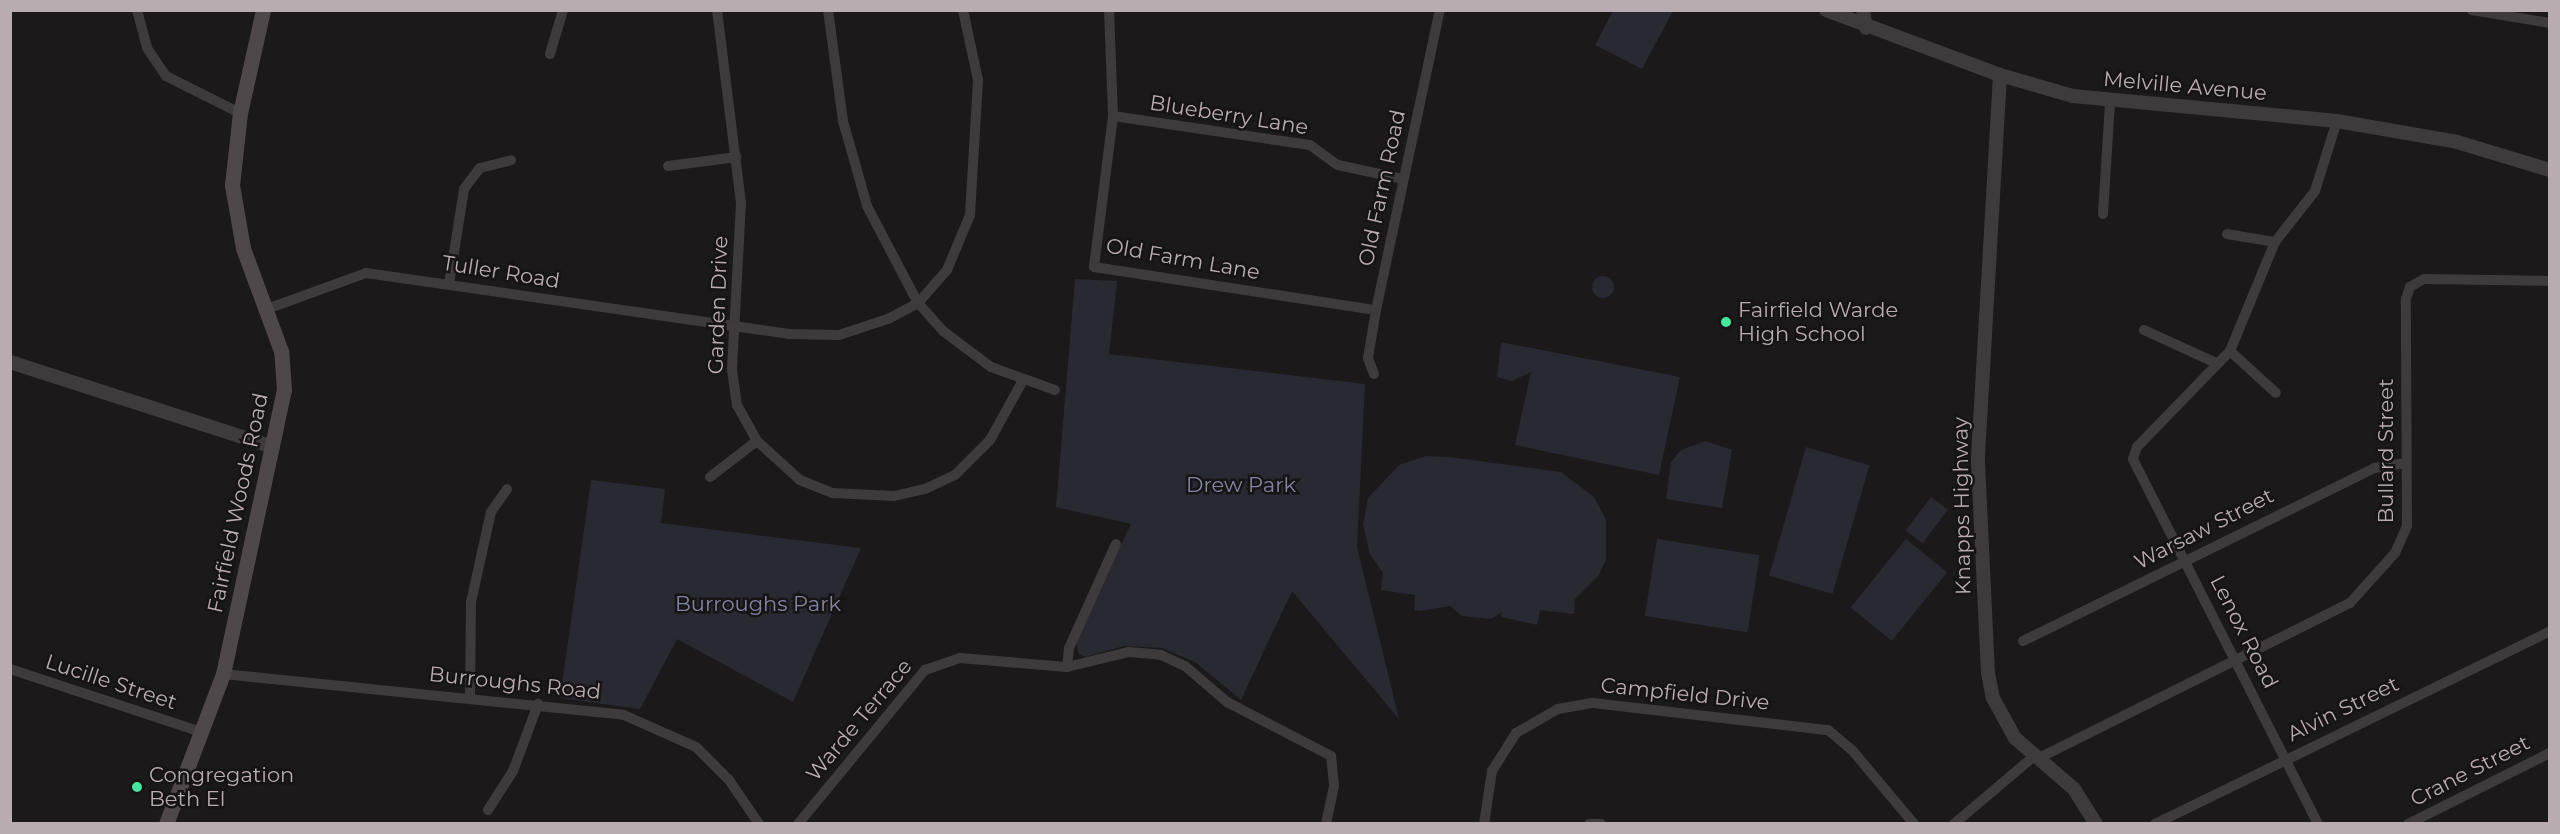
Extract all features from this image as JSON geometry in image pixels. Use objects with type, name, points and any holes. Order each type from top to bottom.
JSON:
[{"type":"main road","name":"Fairfield Woods Road","points":[[166,824],[199,731],[223,674],[284,390],[281,351],[243,248],[232,185],[240,113],[262,10]]},
{"type":"street","points":[[137,10],[147,48],[166,76],[240,113]]},
{"type":"street","points":[[550,54],[563,10]]},
{"type":"street","name":"Garden Drive","points":[[717,10],[736,157],[741,238],[735,328],[737,405],[757,441],[800,480],[832,493],[883,496],[925,489],[955,475],[990,440],[1022,382]]},
{"type":"street","points":[[828,10],[843,121],[867,206],[918,303],[966,350],[1022,382],[1055,390]]},
{"type":"street","points":[[918,303],[947,270],[970,215],[978,80],[963,10]]},
{"type":"street","name":"Old Farm Lane","points":[[1109,10],[1113,116],[1094,267],[1376,310]]},
{"type":"street","name":"Old Farm Road","points":[[1374,374],[1368,358],[1376,310],[1440,10]]},
{"type":"street","name":"Melville Avenue","points":[[1826,10],[1866,28],[2000,75],[2110,102],[2337,121],[2457,142],[2550,170]]},
{"type":"street","points":[[1863,10],[1866,28]]},
{"type":"street","points":[[2472,10],[2550,23]]},
{"type":"street","name":"Knapps Highway","points":[[2000,75],[1978,466],[1988,673],[2002,717],[2035,758],[2074,789],[2096,824]]},
{"type":"street","points":[[2103,214],[2110,102]]},
{"type":"street","name":"Blueberry Lane","points":[[1113,116],[1310,145],[1338,165],[1403,179]]},
{"type":"street","points":[[2144,330],[2216,363],[2230,351],[2274,242],[2315,191],[2337,121]]},
{"type":"street","points":[[668,166],[736,157]]},
{"type":"street","points":[[449,284],[464,189],[480,168],[511,159]]},
{"type":"street","points":[[2228,234],[2274,242]]},
{"type":"street","name":"Tuller Road","points":[[267,309],[350,275],[449,284],[735,328],[839,335],[918,303]]},
{"type":"street","name":"Bullard Street","points":[[1954,824],[2035,758],[2350,603],[2395,553],[2407,526],[2406,299],[2410,287],[2424,279],[2550,281]]},
{"type":"street","points":[[2230,351],[2276,393]]},
{"type":"street","points":[[10,362],[273,447]]},
{"type":"street","name":"Lenox Road","points":[[2216,363],[2137,447],[2133,459],[2187,561],[2318,824]]},
{"type":"street","points":[[710,477],[757,441]]},
{"type":"street","name":"Warsaw Street","points":[[2023,641],[2373,468],[2406,463]]},
{"type":"street","points":[[470,696],[471,602],[490,512],[507,489]]},
{"type":"street","points":[[1067,667],[1069,648],[1116,544]]},
{"type":"street","name":"Alvin Street","points":[[2155,824],[2550,631]]},
{"type":"street","name":"Warde Terrace","points":[[798,824],[914,679],[931,666],[960,658],[1067,667],[1129,652],[1161,655],[1185,666],[1227,702],[1331,756],[1334,786],[1326,824]]},
{"type":"street","name":"Lucille Street","points":[[10,669],[199,731]]},
{"type":"street","name":"Burroughs Road","points":[[223,674],[470,696],[624,716],[663,728],[713,763],[759,824]]},
{"type":"street","name":"Campfield Drive","points":[[1484,824],[1492,771],[1516,733],[1558,709],[1593,703],[1828,730],[1852,750],[1914,824]]},
{"type":"street","points":[[488,810],[513,771],[538,704]]},
{"type":"street","name":"Crane Street","points":[[2408,824],[2550,753]]},
{"type":"street","points":[[1589,824],[1601,824]]},
{"type":"green space","points":[[1613,11],[1673,11],[1642,69],[1595,45]]},
{"type":"green space","points":[[1599,276],[1607,276],[1614,283],[1614,291],[1607,298],[1599,298],[1592,291],[1592,283]]},
{"type":"green space","name":"Drew Park","points":[[1075,279],[1117,281],[1109,354],[1365,384],[1357,547],[1399,719],[1292,591],[1241,700],[1195,662],[1162,648],[1124,646],[1086,657],[1078,653],[1076,638],[1131,524],[1056,507]]},
{"type":"green space","points":[[1501,342],[1680,377],[1659,475],[1515,445],[1531,372],[1512,381],[1497,377]]},
{"type":"green space","points":[[1705,441],[1732,450],[1722,508],[1666,499],[1671,462],[1681,450]]},
{"type":"green space","points":[[1806,447],[1869,465],[1833,594],[1769,576]]},
{"type":"green space","points":[[1426,456],[1561,472],[1594,497],[1606,520],[1606,559],[1599,575],[1575,599],[1574,614],[1540,610],[1537,625],[1501,617],[1502,612],[1491,619],[1462,616],[1450,606],[1419,611],[1414,610],[1415,595],[1381,590],[1383,573],[1370,554],[1363,525],[1368,498],[1399,465]]},
{"type":"green space","name":"Burroughs Park","points":[[591,480],[665,489],[661,523],[861,548],[793,702],[677,639],[640,709],[560,698]]},
{"type":"green space","points":[[1931,497],[1948,510],[1922,543],[1906,531]]},
{"type":"green space","points":[[1657,539],[1760,555],[1748,632],[1645,616]]},
{"type":"green space","points":[[1906,539],[1947,572],[1892,641],[1851,607]]},
{"type":"place","name":"Fairfield Warde High School","points":[[1726,322]]},
{"type":"place","name":"Congregation Beth El","points":[[137,787]]}]
